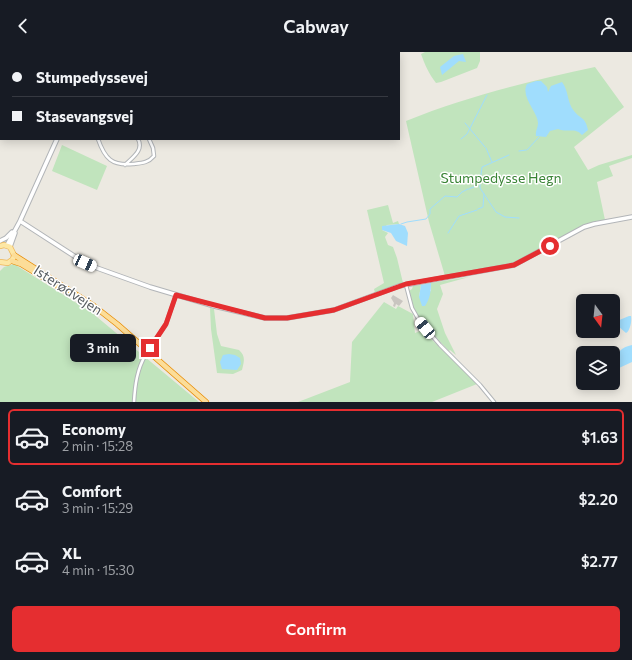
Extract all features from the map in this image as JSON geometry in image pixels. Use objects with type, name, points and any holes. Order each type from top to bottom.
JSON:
[{"type":"highway","name":"Isterødvejen","points":[[14,255],[78,294],[120,327],[206,402]]},
{"type":"highway","name":"Isterødvejen","points":[[12,261],[21,264],[66,291],[120,327]]},
{"type":"main road","points":[[0,246],[8,246],[14,255],[12,261],[1,264]]},
{"type":"street","points":[[8,246],[57,140]]},
{"type":"street","points":[[98,140],[101,147],[110,160],[117,164],[125,165],[150,161],[154,156],[153,148],[149,140]]},
{"type":"street","points":[[125,165],[141,148],[139,140]]},
{"type":"street","points":[[19,222],[34,228],[85,263],[176,295],[214,306],[275,319],[334,310],[406,284],[514,265],[521,263],[584,227],[632,217]]},
{"type":"street","points":[[0,241],[6,238],[19,222]]},
{"type":"street","points":[[406,284],[412,308],[420,322],[440,345],[480,385],[494,402]]},
{"type":"street","points":[[150,348],[166,324],[176,295]]},
{"type":"street","points":[[134,402],[137,376],[141,362],[146,354]]},
{"type":"green space","points":[[425,52],[480,52],[480,61],[477,68],[436,83],[427,69],[421,54]]},
{"type":"green space","name":"Stumpedysse Hegn","points":[[595,67],[624,107],[574,147],[588,170],[632,155],[632,158],[609,166],[613,176],[597,182],[605,220],[583,227],[514,263],[485,270],[445,276],[429,222],[406,121],[453,104],[499,90]]},
{"type":"green space","points":[[62,145],[107,166],[97,190],[52,171]]},
{"type":"green space","points":[[388,205],[393,223],[398,221],[399,224],[387,225],[382,230],[388,233],[385,237],[388,245],[393,247],[403,283],[375,293],[374,289],[384,283],[367,210]]},
{"type":"green space","points":[[14,264],[91,312],[199,402],[0,402],[0,271],[4,267]]},
{"type":"green space","points":[[469,277],[440,285],[443,294],[437,309],[445,333],[456,355],[450,350],[449,351],[415,313],[409,291],[413,286],[421,285],[419,297],[431,291],[431,283]]},
{"type":"green space","points":[[384,302],[396,309],[398,306],[413,314],[415,333],[422,330],[477,384],[432,402],[298,402],[350,382],[352,342]]},
{"type":"green space","points":[[210,308],[214,309],[217,334],[221,346],[239,350],[244,357],[242,370],[233,374],[217,373],[211,329]]},
{"type":"water","points":[[463,54],[466,62],[459,61],[442,75],[440,67],[454,56]]},
{"type":"water","points":[[541,81],[547,87],[548,92],[551,86],[562,82],[566,89],[572,108],[576,114],[584,120],[588,130],[582,135],[577,131],[558,129],[550,131],[546,137],[536,136],[538,123],[527,99],[525,89],[527,84]]},
{"type":"water","points":[[399,224],[405,226],[408,233],[407,246],[396,241],[391,233],[382,230],[382,226]]},
{"type":"water","points":[[431,283],[428,301],[425,306],[422,306],[419,297],[421,285]]},
{"type":"water","points":[[631,316],[629,330],[626,333],[620,328],[620,320]]},
{"type":"water","points":[[632,345],[632,362],[620,368],[620,352],[627,346]]},
{"type":"water","points":[[229,354],[240,358],[241,364],[237,370],[222,369],[220,362],[223,355]]},
{"type":"building","points":[[393,295],[403,301],[399,306],[396,304],[395,307],[393,306],[394,303],[391,298]]},
{"type":"waterway","points":[[461,139],[467,134],[487,95]]},
{"type":"waterway","points":[[465,123],[485,147]]},
{"type":"waterway","points":[[527,150],[539,137]]},
{"type":"waterway","points":[[486,148],[492,162]]},
{"type":"waterway","points":[[519,151],[526,150]]},
{"type":"waterway","points":[[469,189],[476,186],[480,182],[482,167],[509,155]]},
{"type":"waterway","points":[[480,182],[480,188],[496,212],[505,217],[519,218]]},
{"type":"waterway","points":[[401,224],[426,219],[430,214],[430,209],[445,196],[457,197],[468,189]]},
{"type":"waterway","points":[[478,209],[483,207],[484,194]]},
{"type":"waterway","points":[[448,233],[459,216],[477,210]]},
{"type":"route","points":[[150,348],[166,324],[176,295],[265,318],[287,318],[334,310],[406,284],[487,271],[514,265],[521,263],[550,246]]}]
